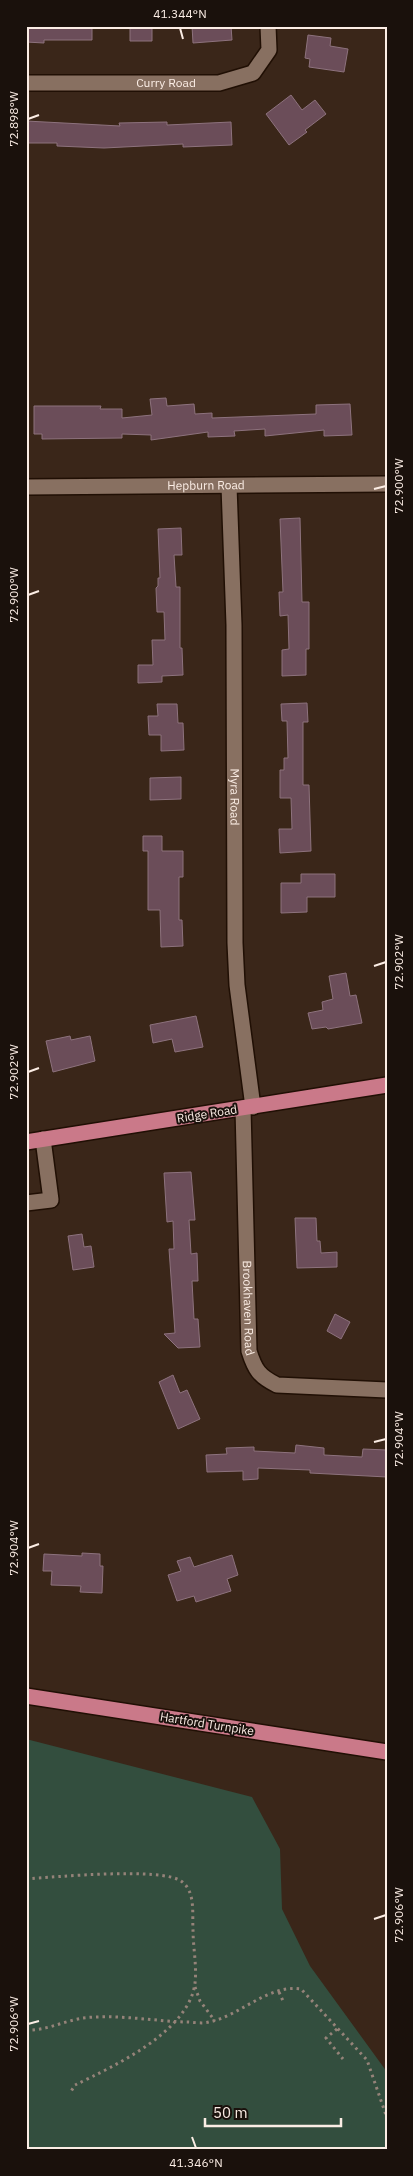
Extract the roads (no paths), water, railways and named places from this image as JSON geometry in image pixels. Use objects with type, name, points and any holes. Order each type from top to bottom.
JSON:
[{"type":"main road","name":"Ridge Road","points":[[26,1142],[387,1085]]},
{"type":"main road","name":"Hartford Turnpike","points":[[26,1696],[387,1752]]},
{"type":"street","name":"Curry Road","points":[[26,83],[219,83],[253,73],[269,50],[268,26]]},
{"type":"street","name":"Hepburn Road","points":[[26,487],[387,484]]},
{"type":"street","name":"Myra Road","points":[[229,486],[234,625],[235,943],[248,1107]]},
{"type":"street","name":"Brookhaven Road","points":[[248,1107],[250,1351],[254,1367],[263,1378],[277,1385],[387,1390]]},
{"type":"street","points":[[26,1203],[51,1200],[43,1139]]}]
